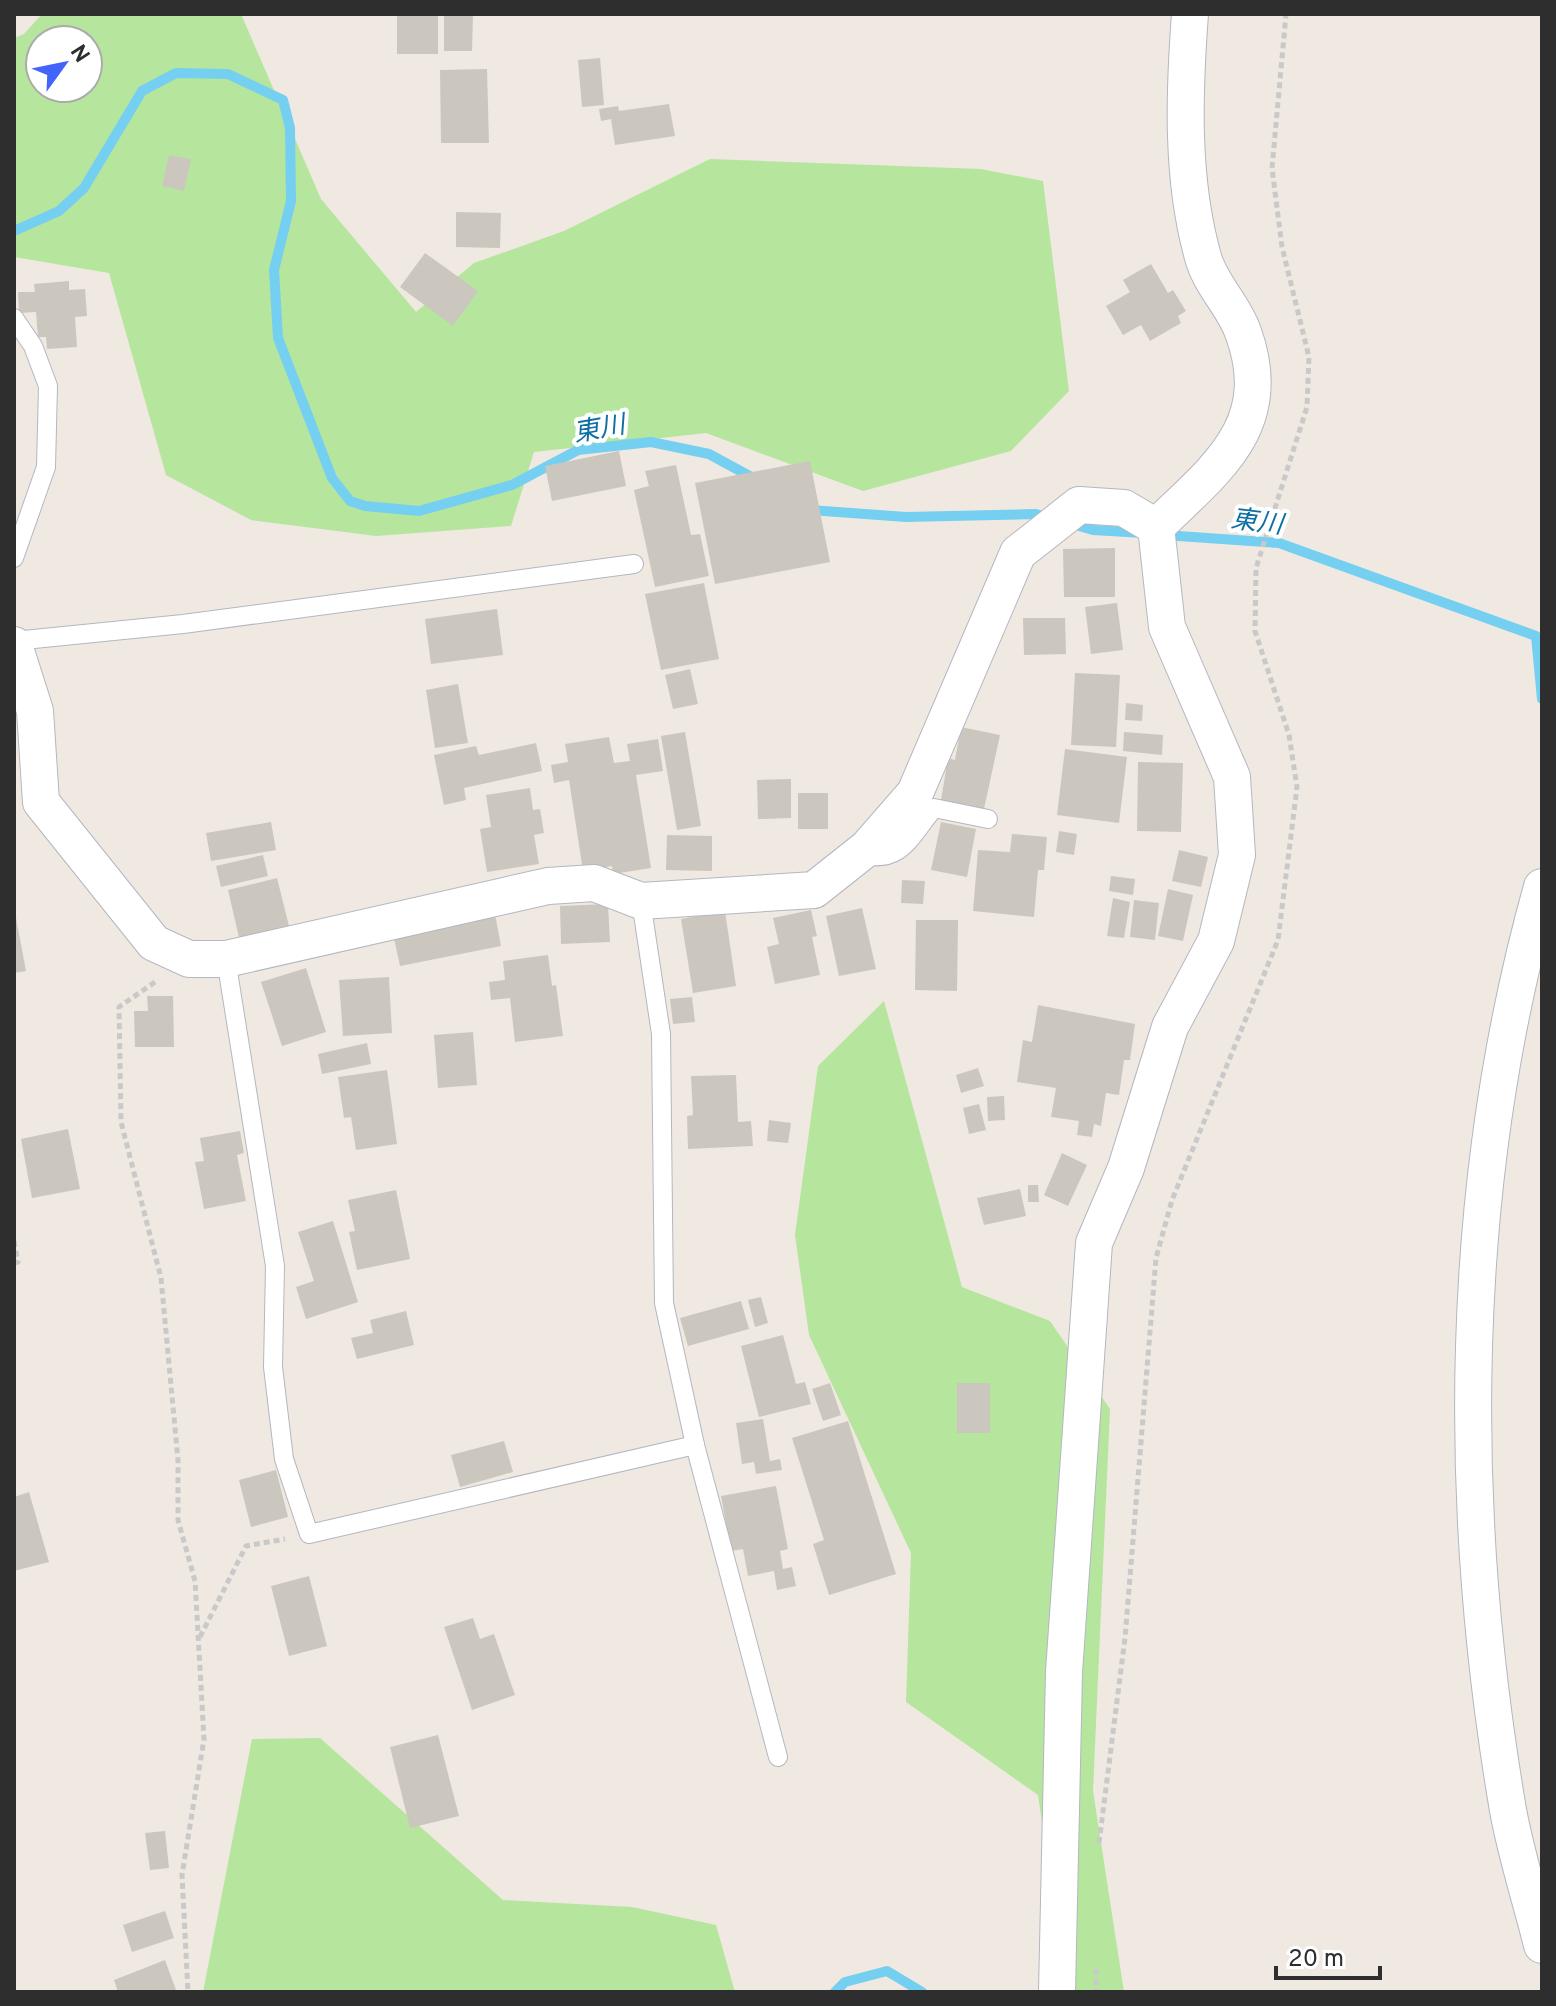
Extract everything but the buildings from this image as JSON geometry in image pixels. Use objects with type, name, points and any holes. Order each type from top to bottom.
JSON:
[{"type":"street","points":[[1156,527],[1226,459],[1250,411],[1255,374],[1242,330],[1203,260],[1187,180],[1190,14]]},
{"type":"street","points":[[14,643],[35,711],[41,802],[154,943],[189,959],[226,959],[548,886],[594,883],[641,901],[814,890],[860,854],[915,793],[1018,553],[1079,505],[1124,508],[1156,527]]},
{"type":"street","points":[[1057,1992],[1064,1672],[1094,1243],[1126,1168],[1170,1027],[1216,941],[1237,855],[1232,777],[1167,627],[1156,527]]},
{"type":"street","points":[[1542,887],[1525,948],[1493,1115],[1475,1292],[1473,1388],[1480,1575],[1492,1697],[1509,1813],[1542,1945]]},
{"type":"lane","points":[[14,318],[33,346],[48,386],[46,467],[14,558]]},
{"type":"lane","points":[[14,643],[183,624],[634,564]]},
{"type":"lane","points":[[860,854],[879,859],[894,856],[934,808],[988,819]]},
{"type":"lane","points":[[641,901],[661,1034],[664,1303],[695,1445],[778,1757]]},
{"type":"lane","points":[[226,959],[275,1266],[273,1367],[284,1459],[309,1534],[695,1445]]},
{"type":"path","points":[[188,1992],[182,1875],[204,1739],[195,1581],[178,1520],[178,1460],[161,1278],[121,1122],[119,1007],[189,959]]},
{"type":"path","points":[[14,1241],[18,1262],[14,1263]]},
{"type":"path","points":[[198,1640],[246,1546],[309,1534]]},
{"type":"green space","points":[[42,14],[241,14],[321,199],[416,312],[474,263],[564,231],[710,159],[981,169],[1043,181],[1069,391],[1011,451],[863,491],[706,433],[534,452],[511,526],[376,536],[251,520],[166,475],[109,273],[14,257],[14,38],[24,34],[24,104],[104,104],[104,24],[33,24]]},
{"type":"green space","points":[[884,1001],[962,1287],[1050,1321],[1110,1409],[1093,1791],[1124,1992],[1067,1992],[1038,1795],[906,1702],[911,1553],[809,1335],[795,1235],[818,1066]]},
{"type":"green space","points":[[320,1738],[503,1900],[632,1907],[716,1925],[735,1992],[203,1992],[252,1739]]},
{"type":"waterway","name":"東川","points":[[14,231],[59,211],[84,188],[142,91],[176,73],[228,74],[283,100],[290,128],[291,201],[274,270],[278,338],[332,478],[350,501],[365,506],[419,511],[512,485],[578,450],[651,442],[709,454],[755,479]]},
{"type":"waterway","name":"東川","points":[[810,510],[906,517],[1036,514],[1049,518]]},
{"type":"waterway","name":"東川","points":[[1069,523],[1093,530],[1144,533]]},
{"type":"waterway","name":"東川","points":[[1164,535],[1279,543],[1536,636],[1542,699]]},
{"type":"waterway","points":[[835,1992],[845,1982],[887,1971],[922,1992]]}]
